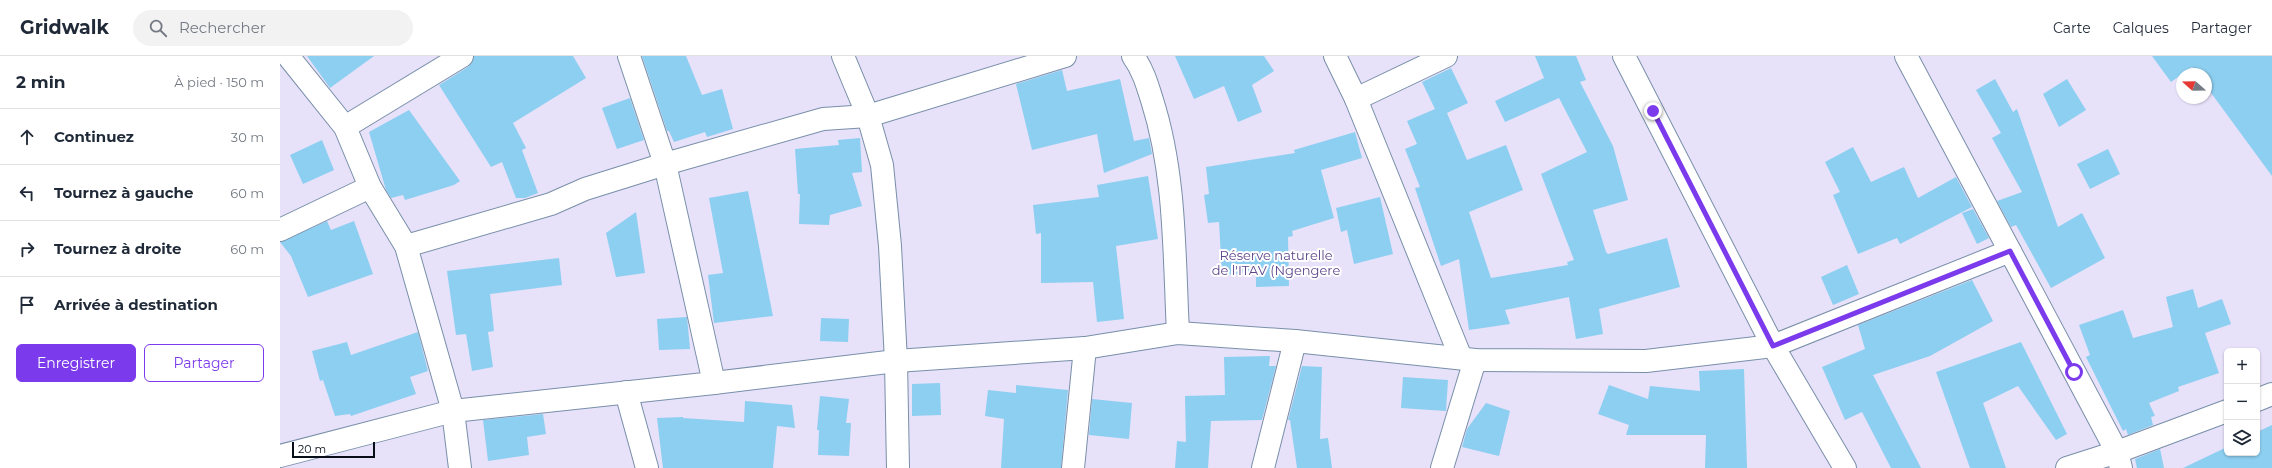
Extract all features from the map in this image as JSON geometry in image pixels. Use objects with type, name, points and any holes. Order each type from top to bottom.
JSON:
[{"type":"street","points":[[288,56],[345,127],[370,187],[406,246],[453,411],[460,468]]},
{"type":"street","points":[[345,127],[462,56]]},
{"type":"street","points":[[629,56],[664,164],[714,383]]},
{"type":"street","points":[[843,56],[868,116],[882,165],[890,246],[896,361],[898,468]]},
{"type":"street","points":[[406,246],[551,204],[585,189],[664,164],[823,119],[868,116],[1065,56]]},
{"type":"street","points":[[1134,56],[1142,68],[1159,122],[1170,183],[1178,333]]},
{"type":"street","points":[[1335,56],[1356,99],[1468,359],[1442,468]]},
{"type":"street","points":[[1356,99],[1446,56]]},
{"type":"street","points":[[1624,56],[1773,346],[1845,468]]},
{"type":"street","points":[[1906,56],[2119,460]]},
{"type":"street","points":[[280,230],[370,187]]},
{"type":"street","points":[[280,456],[453,411],[714,383],[896,361],[1085,348],[1178,333],[1295,341],[1468,359],[1646,361],[1773,346],[2010,251]]},
{"type":"street","points":[[1263,468],[1295,341]]},
{"type":"street","points":[[1073,468],[1085,348]]},
{"type":"street","points":[[626,392],[647,468]]},
{"type":"street","points":[[2260,399],[2272,394]]},
{"type":"street","points":[[2067,468],[2119,460],[2224,412]]},
{"type":"green space","name":"Réserve naturelle de l'ITAV (Ngengere","points":[[280,56],[2272,56],[2272,468],[280,468]]},
{"type":"building","points":[[307,56],[374,56],[330,88]]},
{"type":"building","points":[[474,56],[573,56],[586,78],[513,123],[526,148],[522,150],[538,193],[525,198],[516,198],[502,162],[491,167],[439,85],[468,67]]},
{"type":"building","points":[[642,56],[686,56],[702,95],[722,89],[733,129],[707,137],[705,132],[674,142],[669,131],[667,131]]},
{"type":"building","points":[[1175,56],[1264,56],[1274,71],[1252,85],[1262,112],[1238,122],[1224,86],[1194,99]]},
{"type":"building","points":[[1535,56],[1576,56],[1586,80],[1580,82],[1613,146],[1628,200],[1593,210],[1606,252],[1608,254],[1667,238],[1680,287],[1599,309],[1603,334],[1576,339],[1569,297],[1505,310],[1510,324],[1469,330],[1459,259],[1441,266],[1415,188],[1420,187],[1405,149],[1417,144],[1407,121],[1435,109],[1422,82],[1451,68],[1468,103],[1447,113],[1467,160],[1506,145],[1523,190],[1469,212],[1491,278],[1568,265],[1567,262],[1574,260],[1541,174],[1587,152],[1559,98],[1505,122],[1495,101],[1544,78]]},
{"type":"building","points":[[2152,56],[2272,56],[2272,176],[2212,94],[2212,68],[2176,68],[2176,78],[2171,82]]},
{"type":"building","points":[[1062,70],[1067,91],[1120,79],[1134,141],[1149,138],[1152,154],[1104,173],[1097,134],[1032,150],[1016,84]]},
{"type":"building","points":[[1995,79],[2013,112],[2017,109],[2058,227],[2082,213],[2105,258],[2051,288],[2016,225],[2011,227],[1997,201],[2022,192],[1992,138],[2001,133],[1976,90]]},
{"type":"building","points":[[2067,79],[2086,110],[2059,127],[2043,94]]},
{"type":"building","points":[[630,98],[644,140],[617,149],[602,108]]},
{"type":"building","points":[[409,110],[460,181],[454,185],[405,200],[403,195],[391,198],[386,190],[369,132]]},
{"type":"building","points":[[1355,132],[1362,158],[1321,170],[1334,218],[1292,231],[1293,236],[1288,237],[1289,286],[1256,287],[1256,272],[1222,275],[1219,222],[1208,223],[1204,195],[1209,194],[1206,167],[1295,153],[1294,150]]},
{"type":"building","points":[[860,138],[862,172],[852,173],[862,206],[830,215],[829,225],[799,224],[800,194],[798,194],[795,149],[839,145],[838,140]]},
{"type":"building","points":[[322,140],[334,170],[303,184],[290,155]]},
{"type":"building","points":[[1853,147],[1871,182],[1904,167],[1918,198],[1956,177],[1972,207],[1900,244],[1897,238],[1858,254],[1833,195],[1840,192],[1825,162]]},
{"type":"building","points":[[2108,149],[2120,174],[2090,189],[2077,164]]},
{"type":"building","points":[[1148,176],[1158,239],[1116,246],[1124,319],[1097,322],[1093,282],[1041,283],[1041,233],[1036,234],[1033,205],[1099,197],[1097,185]]},
{"type":"building","points":[[748,191],[773,316],[714,323],[708,275],[723,273],[709,198]]},
{"type":"building","points":[[1380,197],[1393,254],[1354,264],[1347,230],[1341,232],[1336,208]]},
{"type":"building","points":[[1973,209],[1989,238],[1977,244],[1962,213]]},
{"type":"building","points":[[636,212],[645,273],[616,277],[606,233]]},
{"type":"building","points":[[327,221],[331,230],[354,221],[373,274],[308,297],[291,256],[280,242]]},
{"type":"building","points":[[559,258],[562,285],[490,294],[494,331],[488,332],[493,367],[472,371],[466,334],[456,335],[447,271]]},
{"type":"building","points":[[1847,265],[1859,294],[1833,305],[1821,277]]},
{"type":"building","points":[[1972,280],[1993,321],[1930,356],[1873,375],[1921,468],[1891,468],[1862,412],[1845,420],[1822,367],[1865,349],[1858,325]]},
{"type":"building","points":[[2193,289],[2198,308],[2222,299],[2231,324],[2205,333],[2219,373],[2178,387],[2179,391],[2149,403],[2155,416],[2151,417],[2153,425],[2128,435],[2126,429],[2123,431],[2086,357],[2090,355],[2079,325],[2123,310],[2133,338],[2173,327],[2166,297]]},
{"type":"building","points":[[687,317],[690,349],[659,350],[657,319]]},
{"type":"building","points":[[821,318],[849,319],[848,342],[820,341]]},
{"type":"building","points":[[418,332],[428,371],[410,377],[416,394],[351,416],[350,414],[335,416],[323,380],[320,381],[312,351],[347,342],[351,355]]},
{"type":"building","points":[[2021,342],[2067,434],[2056,440],[2018,386],[1983,403],[2006,468],[1970,468],[1936,372]]},
{"type":"building","points":[[1270,356],[1269,366],[1276,366],[1262,420],[1211,421],[1208,468],[1175,468],[1177,441],[1186,442],[1185,396],[1225,395],[1224,357]]},
{"type":"building","points":[[1302,366],[1322,367],[1320,439],[1328,438],[1332,468],[1297,468],[1290,420],[1288,420]]},
{"type":"building","points":[[1744,369],[1747,468],[1705,468],[1706,435],[1626,435],[1629,425],[1598,414],[1609,385],[1648,399],[1650,386],[1700,391],[1699,371]]},
{"type":"building","points":[[1403,377],[1448,380],[1446,411],[1401,408]]},
{"type":"building","points":[[940,383],[941,415],[912,416],[912,384]]},
{"type":"building","points":[[1016,385],[1068,390],[1061,468],[1001,468],[1004,419],[985,416],[988,390],[1016,393]]},
{"type":"building","points":[[820,396],[849,399],[846,423],[851,423],[849,456],[818,455],[819,430],[817,430]]},
{"type":"building","points":[[1092,399],[1132,403],[1129,439],[1089,435]]},
{"type":"building","points":[[745,401],[792,405],[795,428],[777,426],[773,468],[663,468],[657,418],[683,417],[744,422]]},
{"type":"building","points":[[1486,403],[1510,411],[1499,456],[1462,447],[1467,429]]},
{"type":"building","points":[[543,414],[546,434],[527,437],[529,455],[488,461],[483,420]]},
{"type":"building","points":[[2272,425],[2272,468],[2183,468],[2224,448],[2224,456],[2260,456],[2260,431]]},
{"type":"building","points":[[2160,449],[2164,468],[2137,468],[2135,459]]},
{"type":"route","points":[[1653,111],[1773,346],[2010,251],[2074,372]]}]
